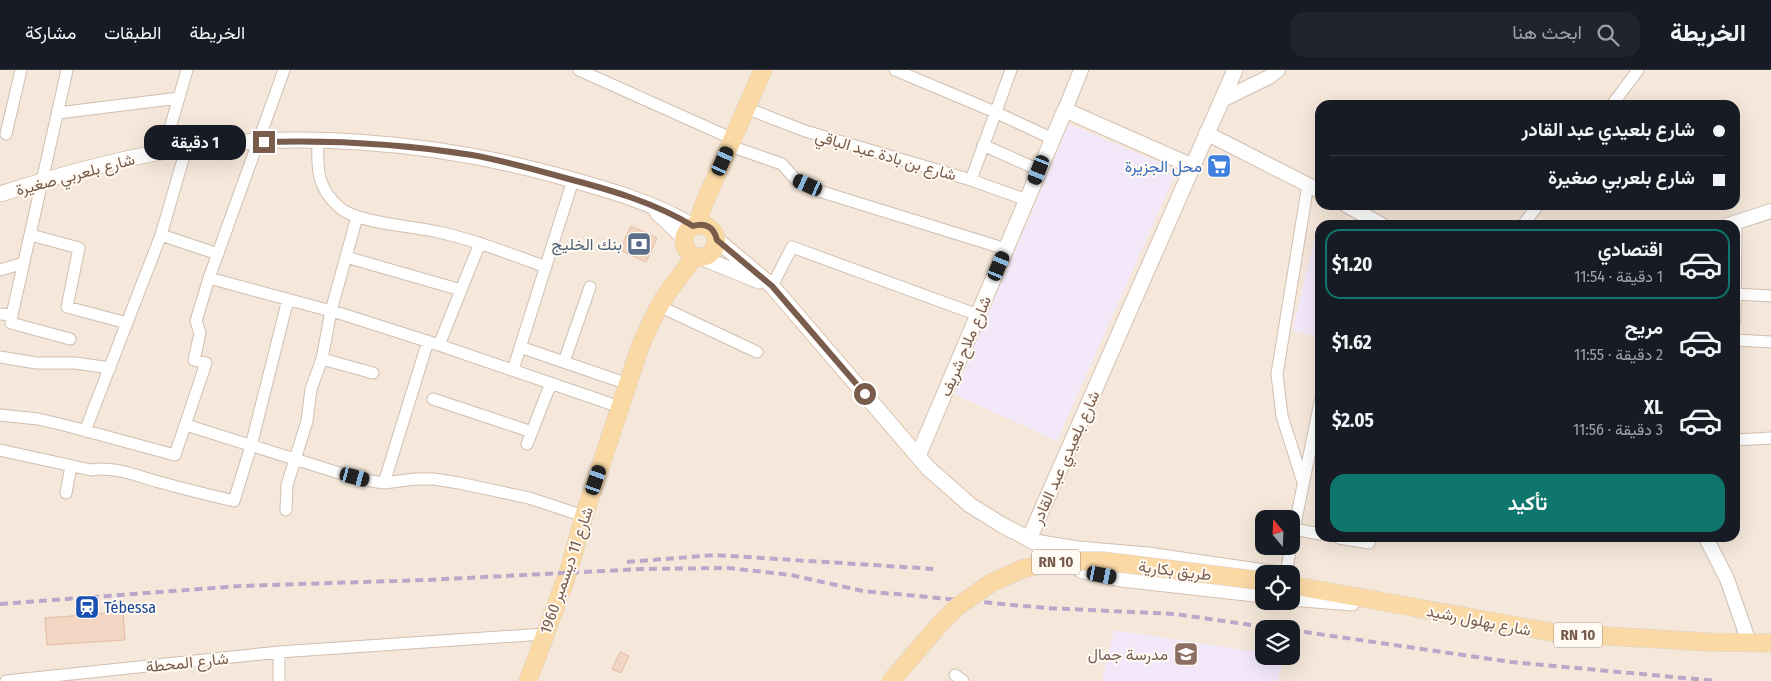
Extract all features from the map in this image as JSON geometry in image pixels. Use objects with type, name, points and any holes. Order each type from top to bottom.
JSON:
[{"type":"main road","name":"شارع 11 ديسمبر 1960","points":[[528,681],[568,573],[584,516],[641,344],[663,299],[690,233],[763,70]]},
{"type":"main road","name":"شارع بلعيدي عبد القادر","points":[[716,237],[772,286],[928,468],[970,505],[1029,539],[1235,70]]},
{"type":"main road","name":"شارع ملاح شريف","points":[[918,456],[1065,110]]},
{"type":"main road","points":[[1065,110],[1192,166]]},
{"type":"main road","name":"شارع بلعربي صغيرة","points":[[0,194],[43,180],[108,163],[163,152],[258,142],[362,142],[474,156],[514,164],[573,180],[618,193],[678,216],[690,233]]},
{"type":"main road","points":[[710,190],[716,237],[714,250],[705,256],[698,257],[688,251],[690,233],[707,225],[716,237]]},
{"type":"main road","name":"شارع 11 ديسمبر 1960","points":[[663,299],[698,257]]},
{"type":"main road","name":"شارع بلعيدي عبد القادر","points":[[698,257],[772,286]]},
{"type":"main road","points":[[1029,539],[1083,571],[1121,579],[1255,593]]},
{"type":"main road","name":"طريق بكارية","points":[[891,681],[957,607],[991,583],[1022,569],[1059,561],[1103,561],[1255,580]]},
{"type":"main road","name":"شارع بهلول رشيد","points":[[1300,586],[1556,633],[1708,642],[1771,642]]},
{"type":"main road","points":[[1300,599],[1357,603],[1388,602]]},
{"type":"street","points":[[7,134],[21,70]]},
{"type":"street","points":[[67,70],[11,323],[70,339]]},
{"type":"street","points":[[163,152],[187,70]]},
{"type":"street","points":[[0,415],[38,419],[175,455],[206,364],[194,360],[200,333],[196,321],[209,278],[284,70]]},
{"type":"street","points":[[579,70],[782,164],[796,180],[820,191],[1006,249]]},
{"type":"street","points":[[895,70],[995,112],[1053,140]]},
{"type":"street","points":[[970,180],[1011,70]]},
{"type":"street","name":"شارع ملاح شريف","points":[[1065,110],[1081,70]]},
{"type":"street","points":[[1222,100],[1269,77],[1278,70]]},
{"type":"street","points":[[1616,100],[1638,70]]},
{"type":"street","points":[[58,113],[179,98]]},
{"type":"street","name":"شارع بن بادة عبد الباقي","points":[[746,108],[805,131],[970,180],[1027,200]]},
{"type":"street","points":[[1206,133],[1314,188],[1277,374],[1282,416],[1303,482]]},
{"type":"street","points":[[318,142],[317,165],[320,180],[327,194],[340,209],[358,217],[437,232],[480,243],[546,267]]},
{"type":"street","points":[[983,145],[1039,170]]},
{"type":"street","points":[[84,431],[160,236],[186,149]]},
{"type":"street","points":[[513,370],[573,180]]},
{"type":"street","points":[[1355,210],[1373,220]]},
{"type":"street","points":[[1740,221],[1771,211]]},
{"type":"street","points":[[286,510],[287,485],[307,421],[311,389],[322,359],[331,311],[358,217]]},
{"type":"street","points":[[31,235],[78,248],[67,307],[127,323]]},
{"type":"street","points":[[160,236],[218,254]]},
{"type":"street","points":[[384,483],[434,343],[461,290],[480,243]]},
{"type":"street","points":[[772,286],[792,247],[978,315]]},
{"type":"street","points":[[346,257],[461,290]]},
{"type":"street","points":[[0,270],[24,263]]},
{"type":"street","points":[[209,278],[331,311],[434,343],[620,406]]},
{"type":"street","points":[[564,362],[590,287]]},
{"type":"street","points":[[1740,294],[1771,296]]},
{"type":"street","points":[[0,450],[91,470],[100,468],[124,472],[234,501],[251,446],[288,299]]},
{"type":"street","points":[[663,299],[757,352]]},
{"type":"street","points":[[0,314],[12,315]]},
{"type":"street","points":[[1740,340],[1771,342]]},
{"type":"street","points":[[520,347],[628,384]]},
{"type":"street","points":[[0,358],[36,363],[75,363],[110,368]]},
{"type":"street","points":[[322,359],[373,373]]},
{"type":"street","points":[[528,444],[551,383]]},
{"type":"street","points":[[433,399],[532,432]]},
{"type":"street","points":[[186,425],[371,482],[384,483],[425,479],[459,483],[529,498],[584,516]]},
{"type":"street","points":[[1298,510],[1315,426]]},
{"type":"street","points":[[1740,440],[1771,438]]},
{"type":"street","points":[[66,493],[71,466]]},
{"type":"street","points":[[1300,530],[1315,533]]},
{"type":"street","points":[[1029,539],[1078,547],[1148,553],[1286,573],[1289,555]]},
{"type":"street","points":[[1708,542],[1727,579],[1749,642]]},
{"type":"street","name":"شارع المحطة","points":[[6,681],[279,652],[544,634]]},
{"type":"street","points":[[279,652],[279,681]]},
{"type":"shaded area","points":[[0,70],[1771,70],[1771,681],[0,681]]},
{"type":"shaded area","points":[[1069,124],[1177,170],[1057,441],[954,394]]},
{"type":"shaded area","points":[[1315,237],[1315,336],[1292,331]]},
{"type":"shaded area","name":"مدرسة جمال","points":[[1114,630],[1255,652],[1255,665],[1282,665],[1278,681],[1102,680]]},
{"type":"building","name":"بنك الخليج","points":[[631,226],[657,238],[646,262],[620,250]]},
{"type":"building","points":[[123,612],[125,640],[47,645],[45,618]]},
{"type":"building","points":[[620,652],[629,656],[621,673],[612,669]]},
{"type":"railway","points":[[627,562],[715,555],[935,569]]},
{"type":"railway","points":[[0,604],[240,586],[426,580],[642,569],[729,568],[791,575],[863,591],[1046,608],[1175,614],[1255,626]]},
{"type":"railway","points":[[1300,631],[1511,662],[1717,681]]},
{"type":"place","name":"محل الجزيرة","points":[[1219,166]]},
{"type":"place","name":"بنك الخليج","points":[[639,244]]},
{"type":"place","name":"Tébessa","points":[[87,607]]},
{"type":"place","name":"مدرسة جمال","points":[[1186,654]]},
{"type":"route","points":[[264,142],[362,142],[474,156],[514,164],[585,183],[651,205],[678,216],[693,226],[698,224],[707,225],[716,234],[717,240],[772,286],[865,394]]}]
